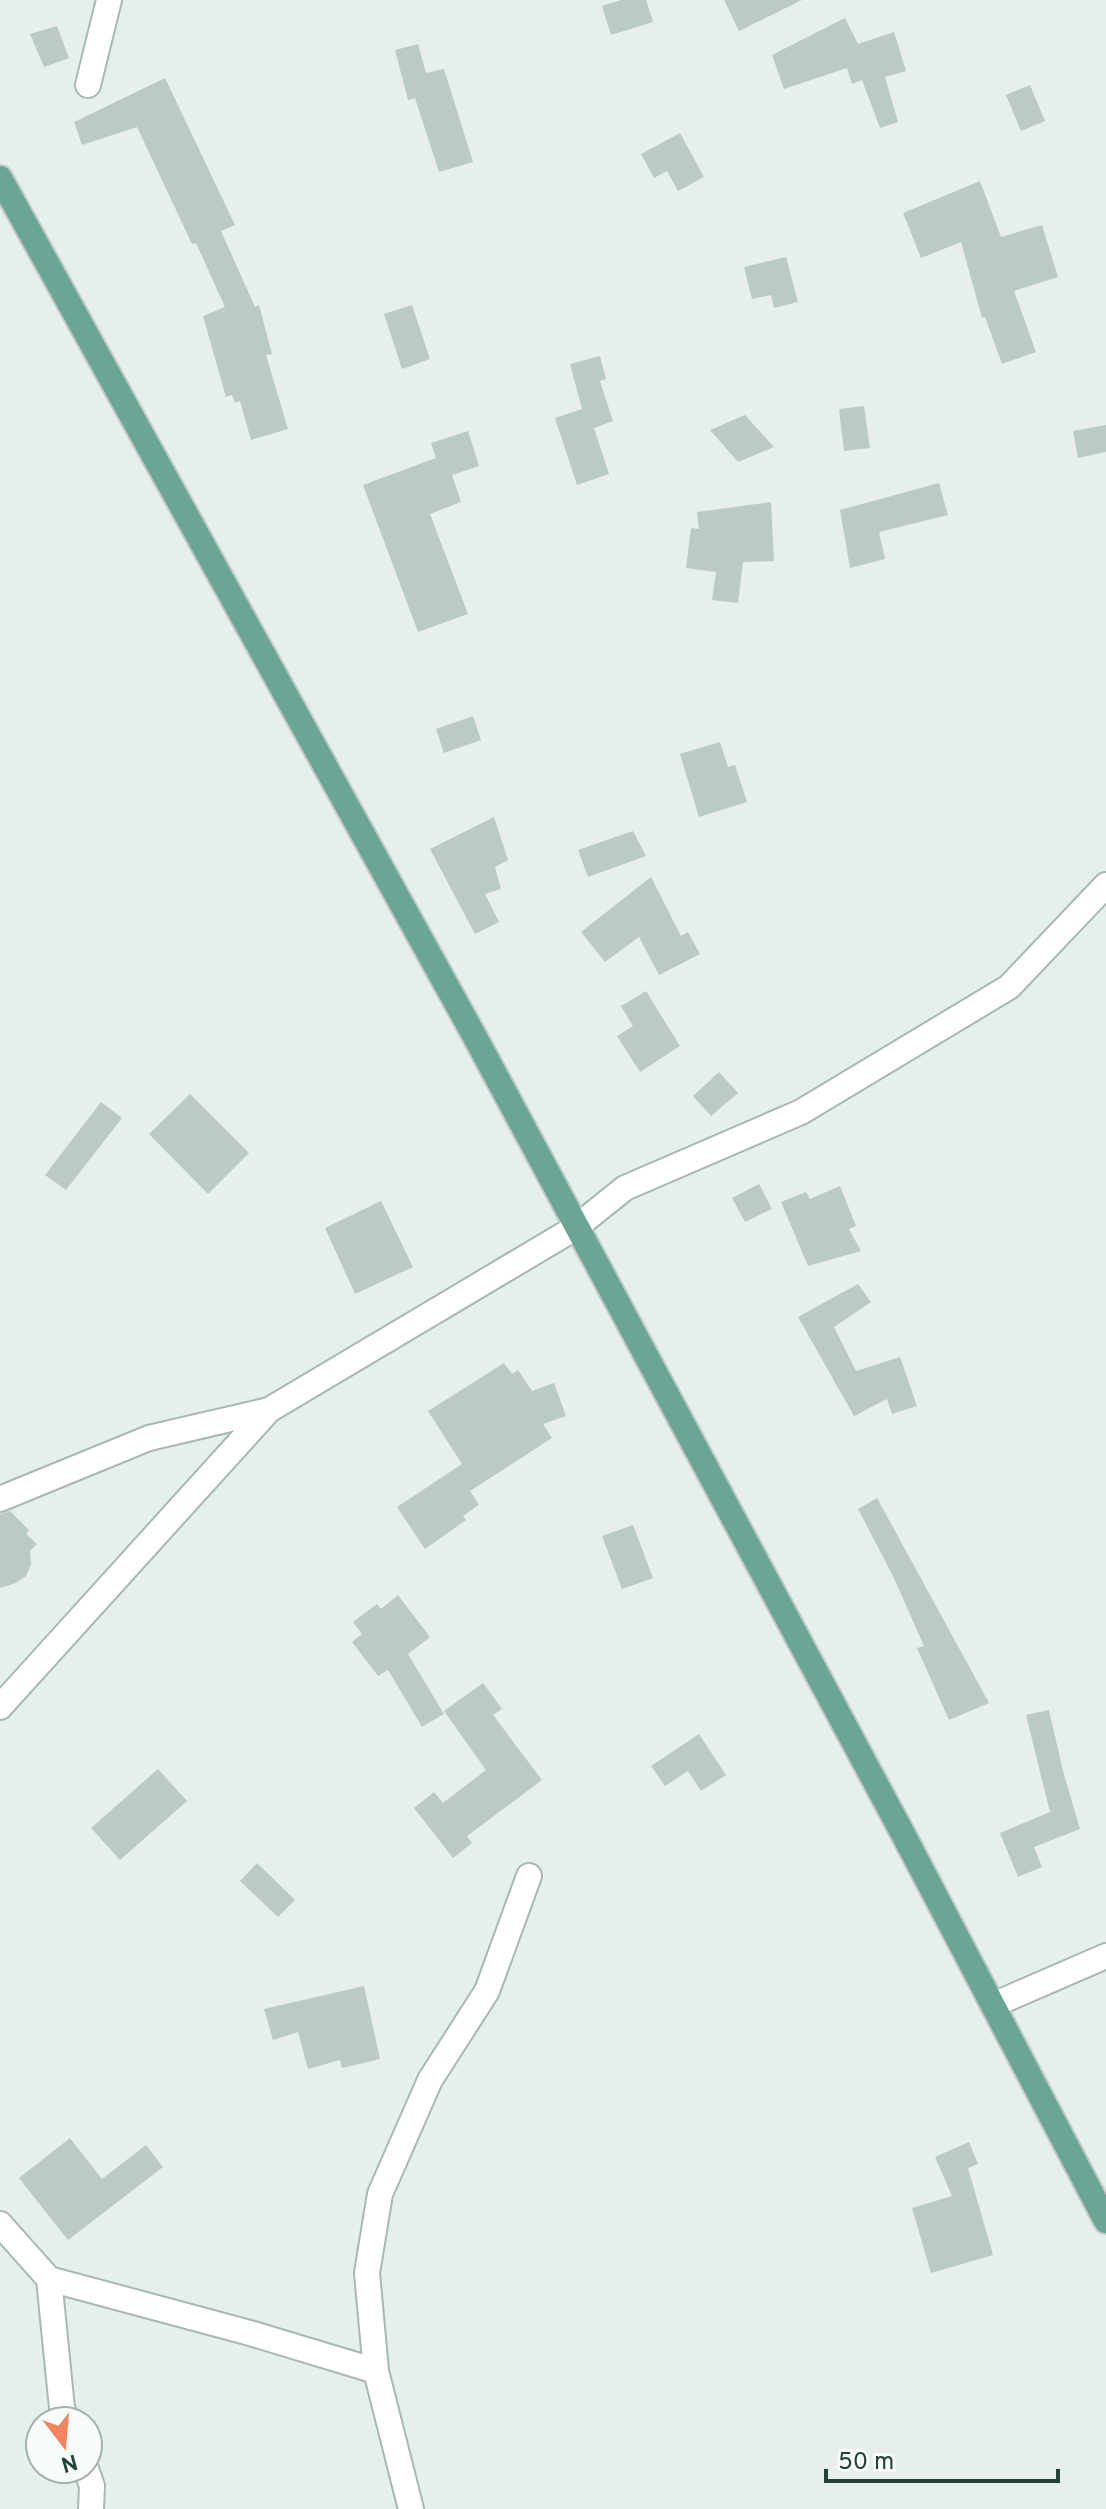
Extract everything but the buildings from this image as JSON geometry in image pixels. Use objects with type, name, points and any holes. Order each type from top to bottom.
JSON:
[{"type":"main road","points":[[0,178],[475,1037],[889,1807],[1106,2221]]},
{"type":"street","points":[[88,85],[109,0]]},
{"type":"street","points":[[0,1707],[269,1410],[575,1228],[625,1188],[801,1112],[1009,987],[1106,885]]},
{"type":"street","points":[[0,1499],[149,1438],[269,1410]]},
{"type":"street","points":[[411,2509],[376,2371],[367,2273],[380,2194],[430,2080],[487,1991],[529,1876]]},
{"type":"street","points":[[993,2005],[1106,1956]]},
{"type":"street","points":[[0,2224],[49,2279],[250,2333],[376,2371]]},
{"type":"street","points":[[49,2279],[62,2405]]},
{"type":"street","points":[[91,2509],[92,2485]]}]
